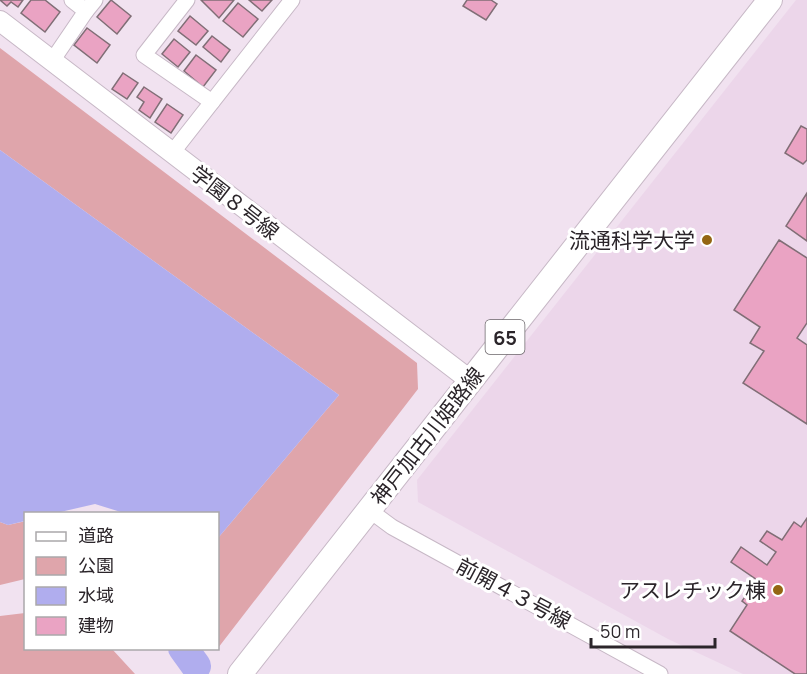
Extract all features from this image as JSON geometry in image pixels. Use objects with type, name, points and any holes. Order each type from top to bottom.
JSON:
[{"type":"main road","name":"神戸加古川姫路線","points":[[240,674],[770,0]]},
{"type":"street","points":[[52,61],[90,6],[72,0]]},
{"type":"street","points":[[187,0],[144,55],[212,102]]},
{"type":"street","points":[[172,153],[292,0]]},
{"type":"street","name":"学園８号線","points":[[0,21],[471,381]]},
{"type":"street","name":"前開４３号線","points":[[369,510],[392,527],[660,674]]},
{"type":"shaded area","name":"流通科学大学","points":[[796,0],[807,0],[807,674],[743,674],[668,639],[418,502],[417,480]]},
{"type":"green space","points":[[0,48],[417,363],[418,389],[219,647],[219,537],[339,395],[0,150]]},
{"type":"green space","points":[[24,521],[24,579],[0,585],[0,522],[8,525]]},
{"type":"green space","points":[[24,613],[24,650],[113,650],[135,674],[0,674],[0,616]]},
{"type":"water","points":[[0,150],[339,395],[219,537],[219,512],[121,512],[95,504],[60,512],[24,512],[24,521],[8,525],[0,522]]},
{"type":"building","points":[[0,0],[23,0],[18,7],[11,2],[7,6]]},
{"type":"building","points":[[31,0],[45,0],[60,12],[45,32],[21,13]]},
{"type":"building","points":[[111,0],[131,16],[117,34],[97,17]]},
{"type":"building","points":[[201,0],[234,0],[219,18]]},
{"type":"building","points":[[249,0],[272,0],[262,11]]},
{"type":"building","points":[[467,0],[491,0],[497,4],[486,20],[463,6]]},
{"type":"building","points":[[238,3],[258,19],[243,37],[223,21]]},
{"type":"building","points":[[190,16],[208,31],[196,45],[178,31]]},
{"type":"building","points":[[87,28],[110,45],[97,63],[74,45]]},
{"type":"building","points":[[212,36],[230,50],[221,62],[203,47]]},
{"type":"building","points":[[174,39],[190,52],[178,67],[162,54]]},
{"type":"building","points":[[196,55],[216,70],[203,87],[184,71]]},
{"type":"building","points":[[123,73],[138,83],[127,99],[112,89]]},
{"type":"building","points":[[144,87],[162,99],[150,118],[139,110],[144,102],[137,97]]},
{"type":"building","points":[[167,104],[183,115],[171,133],[155,122]]},
{"type":"building","points":[[801,126],[807,129],[807,160],[803,164],[785,153]]},
{"type":"building","points":[[807,193],[807,241],[786,226]]},
{"type":"building","points":[[779,240],[807,258],[807,323],[797,338],[807,345],[807,424],[743,383],[764,351],[750,343],[760,327],[734,310]]},
{"type":"building","name":"アスレチック棟","points":[[807,518],[807,674],[795,674],[730,631],[747,605],[742,601],[757,580],[731,562],[741,547],[767,565],[776,552],[760,541],[767,531],[782,540],[794,522],[801,527]]},
{"type":"waterway","points":[[184,650],[196,666]]},
{"type":"place","name":"流通科学大学","points":[[707,240]]},
{"type":"place","name":"アスレチック棟","points":[[778,590]]}]
